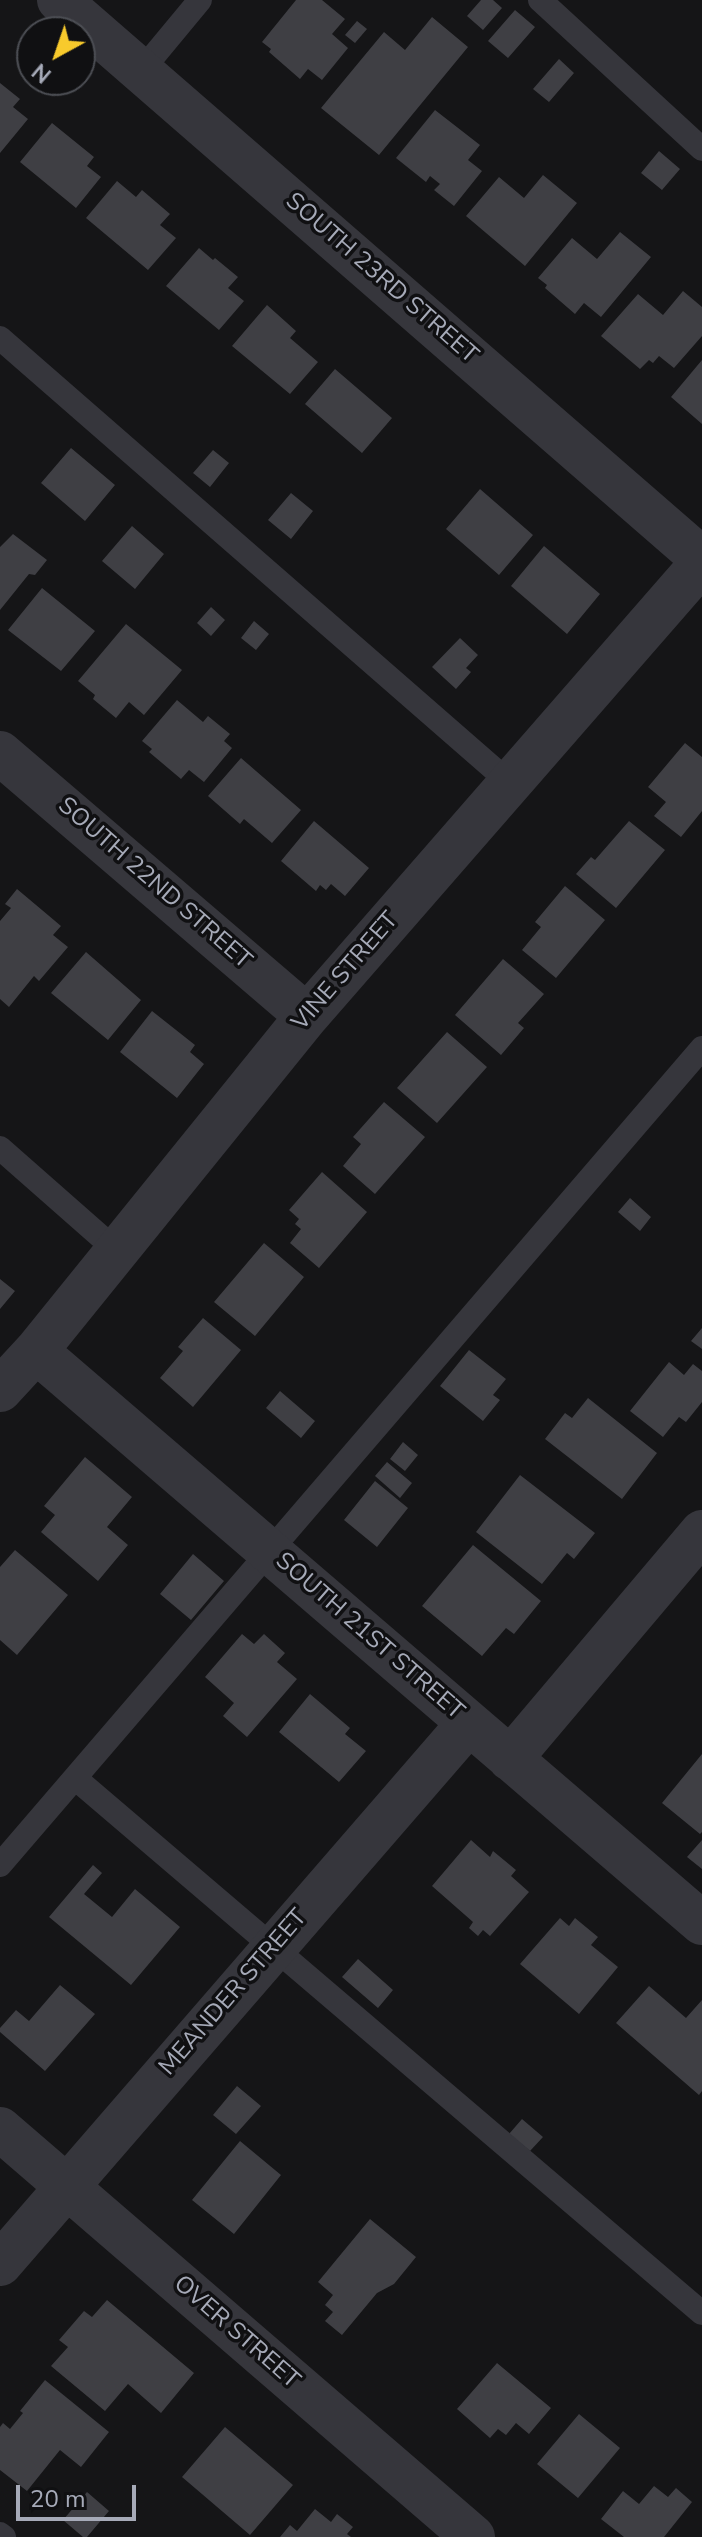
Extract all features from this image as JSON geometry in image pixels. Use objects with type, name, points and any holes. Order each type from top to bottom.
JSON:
[{"type":"street","name":"SOUTH 23RD STREET","points":[[59,0],[702,561]]},
{"type":"street","name":"VINE STREET","points":[[0,1390],[36,1351],[307,1016],[702,561]]},
{"type":"street","name":"SOUTH 22ND STREET","points":[[0,753],[307,1016]]},
{"type":"street","name":"SOUTH 21ST STREET","points":[[36,1351],[702,1923]]},
{"type":"street","points":[[510,1759],[702,1532]]},
{"type":"street","name":"MEANDER STREET","points":[[0,2264],[469,1723]]},
{"type":"street","name":"OVER STREET","points":[[0,2129],[473,2537]]},
{"type":"lane","points":[[142,70],[200,0]]},
{"type":"lane","points":[[540,0],[702,149]]},
{"type":"lane","points":[[0,338],[510,783]]},
{"type":"lane","points":[[0,1865],[702,1048]]},
{"type":"lane","points":[[0,1148],[117,1251]]},
{"type":"lane","points":[[75,1778],[702,2313]]},
{"type":"building","points":[[296,0],[322,0],[345,19],[332,34],[348,48],[322,80],[308,69],[300,79],[262,42]]},
{"type":"building","points":[[481,0],[493,0],[502,8],[483,30],[467,16]]},
{"type":"building","points":[[515,10],[535,27],[508,58],[488,41]]},
{"type":"building","points":[[432,17],[468,47],[379,155],[321,108],[384,32],[405,50]]},
{"type":"building","points":[[357,21],[367,29],[355,43],[345,35]]},
{"type":"building","points":[[559,59],[574,73],[549,102],[533,89]]},
{"type":"building","points":[[0,83],[20,99],[13,107],[28,119],[0,153]]},
{"type":"building","points":[[435,110],[480,145],[468,160],[482,171],[454,206],[434,190],[440,184],[430,176],[426,182],[396,158]]},
{"type":"building","points":[[52,123],[94,157],[87,166],[101,177],[76,208],[20,162]]},
{"type":"building","points":[[659,151],[680,169],[662,190],[641,173]]},
{"type":"building","points":[[543,175],[577,203],[525,266],[466,216],[499,177],[524,198]]},
{"type":"building","points":[[117,181],[136,197],[142,190],[170,214],[160,225],[176,238],[148,270],[86,218]]},
{"type":"building","points":[[620,232],[651,257],[601,317],[584,303],[575,314],[538,278],[572,238],[597,259]]},
{"type":"building","points":[[199,248],[238,277],[228,288],[244,301],[219,330],[166,286]]},
{"type":"building","points":[[683,291],[702,307],[702,336],[674,368],[659,356],[640,369],[601,336],[638,294],[663,315]]},
{"type":"building","points":[[267,305],[296,331],[290,338],[318,362],[290,394],[232,346]]},
{"type":"building","points":[[702,360],[702,424],[671,397]]},
{"type":"building","points":[[335,369],[392,418],[362,453],[305,404]]},
{"type":"building","points":[[71,448],[115,485],[85,521],[41,483]]},
{"type":"building","points":[[213,450],[229,463],[210,487],[193,473]]},
{"type":"building","points":[[480,489],[533,535],[499,575],[446,529]]},
{"type":"building","points":[[291,493],[313,511],[291,539],[268,520]]},
{"type":"building","points":[[132,526],[164,554],[135,589],[102,561]]},
{"type":"building","points":[[13,534],[47,560],[35,575],[29,574],[0,610],[0,547]]},
{"type":"building","points":[[544,546],[600,594],[567,634],[511,586]]},
{"type":"building","points":[[42,588],[95,631],[61,671],[8,630]]},
{"type":"building","points":[[211,607],[225,620],[211,636],[197,623]]},
{"type":"building","points":[[254,621],[269,634],[256,650],[241,638]]},
{"type":"building","points":[[126,624],[182,670],[144,715],[129,702],[116,718],[93,699],[95,695],[78,681]]},
{"type":"building","points":[[460,638],[478,655],[466,668],[471,672],[456,689],[432,667]]},
{"type":"building","points":[[177,700],[203,722],[208,716],[230,734],[224,741],[232,748],[204,782],[189,770],[181,779],[149,752],[152,749],[142,741]]},
{"type":"building","points":[[685,743],[702,757],[702,811],[681,837],[654,816],[666,802],[648,787]]},
{"type":"building","points":[[241,758],[301,810],[272,843],[244,819],[240,824],[208,796]]},
{"type":"building","points":[[314,821],[369,868],[345,896],[331,884],[326,890],[320,885],[316,891],[281,861]]},
{"type":"building","points":[[629,821],[665,850],[616,908],[576,874],[591,857],[595,860]]},
{"type":"building","points":[[565,886],[605,920],[556,978],[522,950],[541,927],[535,922]]},
{"type":"building","points":[[17,889],[61,926],[53,935],[68,947],[39,981],[34,976],[9,1007],[0,999],[0,921],[11,908],[5,904]]},
{"type":"building","points":[[86,952],[141,1000],[108,1040],[51,993]]},
{"type":"building","points":[[503,959],[544,994],[518,1023],[524,1028],[501,1055],[455,1015]]},
{"type":"building","points":[[152,1011],[195,1045],[190,1052],[204,1064],[177,1098],[120,1052]]},
{"type":"building","points":[[447,1032],[487,1067],[437,1123],[397,1088]]},
{"type":"building","points":[[384,1102],[425,1137],[375,1194],[343,1166],[361,1144],[353,1137]]},
{"type":"building","points":[[322,1172],[367,1212],[319,1268],[290,1243],[301,1229],[295,1224],[299,1219],[289,1210]]},
{"type":"building","points":[[630,1198],[651,1217],[640,1231],[618,1212]]},
{"type":"building","points":[[264,1243],[304,1277],[255,1336],[214,1302]]},
{"type":"building","points":[[0,1279],[15,1291],[0,1309]]},
{"type":"building","points":[[203,1318],[241,1350],[193,1407],[160,1378],[183,1351],[178,1347]]},
{"type":"building","points":[[702,1328],[702,1349],[691,1341]]},
{"type":"building","points":[[469,1350],[506,1379],[493,1395],[500,1400],[483,1421],[440,1386]]},
{"type":"building","points":[[669,1362],[684,1375],[693,1364],[702,1371],[702,1402],[686,1422],[679,1417],[663,1437],[630,1411]]},
{"type":"building","points":[[280,1391],[315,1421],[301,1438],[266,1408]]},
{"type":"building","points":[[588,1398],[657,1453],[622,1499],[545,1439],[565,1413],[572,1418]]},
{"type":"building","points":[[403,1442],[418,1455],[405,1471],[390,1459]]},
{"type":"building","points":[[85,1457],[132,1497],[107,1527],[128,1545],[98,1581],[41,1532],[55,1515],[44,1506]]},
{"type":"building","points":[[387,1462],[412,1483],[400,1498],[375,1476]]},
{"type":"building","points":[[520,1475],[595,1533],[574,1559],[567,1553],[542,1584],[476,1532]]},
{"type":"building","points":[[375,1481],[408,1508],[377,1547],[344,1520]]},
{"type":"building","points":[[473,1545],[541,1601],[514,1634],[506,1628],[482,1656],[422,1606]]},
{"type":"building","points":[[15,1550],[68,1595],[17,1655],[0,1640],[0,1567]]},
{"type":"building","points":[[193,1554],[224,1581],[191,1620],[160,1594]]},
{"type":"building","points":[[242,1634],[254,1644],[264,1634],[285,1653],[277,1662],[297,1679],[247,1737],[223,1716],[234,1703],[205,1677]]},
{"type":"building","points":[[310,1694],[350,1728],[345,1734],[366,1751],[339,1782],[279,1732]]},
{"type":"building","points":[[702,1754],[702,1832],[700,1834],[662,1803]]},
{"type":"building","points":[[471,1840],[490,1857],[493,1851],[516,1870],[511,1876],[529,1892],[490,1936],[483,1930],[478,1936],[469,1928],[473,1922],[432,1886]]},
{"type":"building","points":[[702,1840],[702,1869],[687,1857]]},
{"type":"building","points":[[93,1865],[102,1873],[84,1894],[112,1917],[135,1889],[180,1927],[131,1985],[49,1917]]},
{"type":"building","points":[[560,1918],[569,1926],[575,1918],[598,1937],[591,1945],[618,1967],[579,2014],[520,1964]]},
{"type":"building","points":[[358,1959],[393,1990],[378,2008],[342,1977]]},
{"type":"building","points":[[60,1985],[95,2014],[45,2071],[0,2032],[0,2028],[16,2010],[29,2021]]},
{"type":"building","points":[[649,1986],[686,2018],[702,2000],[702,2091],[699,2095],[616,2023]]},
{"type":"building","points":[[237,2086],[261,2106],[236,2134],[213,2115]]},
{"type":"building","points":[[522,2119],[543,2137],[530,2151],[509,2134]]},
{"type":"building","points":[[240,2141],[281,2175],[234,2234],[192,2200]]},
{"type":"building","points":[[370,2219],[416,2257],[394,2284],[377,2293],[342,2335],[325,2321],[333,2312],[325,2305],[333,2295],[318,2282]]},
{"type":"building","points":[[107,2300],[194,2373],[161,2413],[128,2384],[105,2411],[51,2366],[68,2347],[59,2340],[84,2311],[92,2317]]},
{"type":"building","points":[[497,2363],[551,2408],[529,2434],[516,2423],[506,2435],[498,2429],[490,2438],[457,2409]]},
{"type":"building","points":[[45,2380],[109,2432],[81,2467],[60,2450],[27,2491],[0,2470],[0,2427],[3,2423],[10,2429]]},
{"type":"building","points":[[579,2414],[620,2448],[578,2498],[537,2464]]},
{"type":"building","points":[[225,2427],[293,2485],[250,2535],[182,2477]]},
{"type":"building","points":[[654,2486],[668,2497],[676,2488],[692,2502],[664,2537],[624,2537],[601,2519],[623,2491],[639,2504]]},
{"type":"building","points":[[87,2492],[109,2511],[87,2537],[83,2537],[63,2520]]},
{"type":"building","points":[[315,2509],[331,2522],[337,2514],[353,2527],[347,2534],[351,2537],[280,2537],[290,2525],[297,2531]]}]
